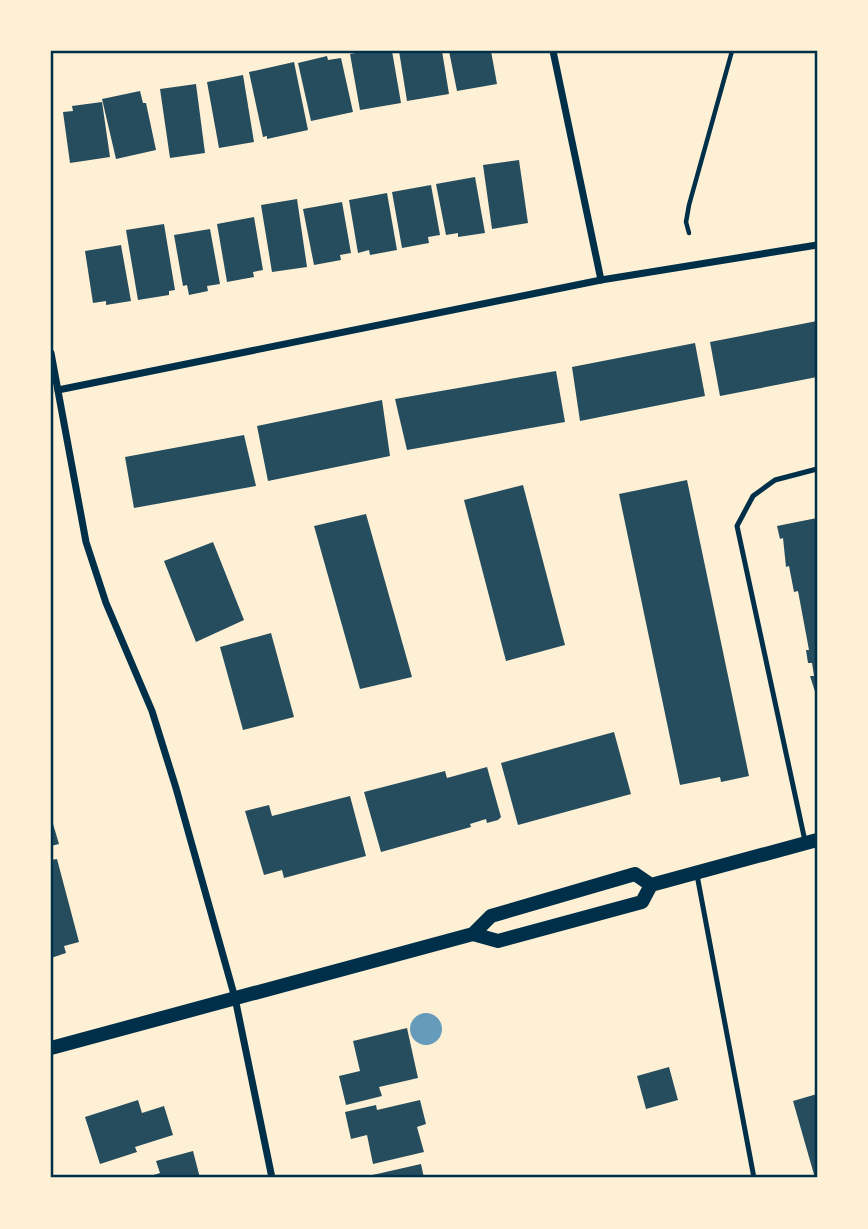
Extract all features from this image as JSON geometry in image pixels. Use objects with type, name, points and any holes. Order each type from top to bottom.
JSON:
[{"type":"main road","points":[[473,934],[498,941],[642,902],[651,885],[811,841]]},
{"type":"main road","points":[[51,1048],[473,934],[491,916],[635,874],[651,885]]},
{"type":"street","points":[[553,51],[601,280]]},
{"type":"street","points":[[58,390],[601,280],[817,245]]},
{"type":"street","points":[[51,353],[86,542],[106,603],[152,711],[235,998],[272,1178]]},
{"type":"lane","points":[[811,841],[737,526],[753,496],[775,480],[817,469]]},
{"type":"lane","points":[[697,872],[754,1178]]},
{"type":"path","points":[[689,233],[686,222],[689,205],[732,51]]},
{"type":"water","points":[[426,1013],[437,1018],[442,1029],[437,1040],[426,1045],[415,1040],[410,1029],[415,1018]]},
{"type":"building","points":[[392,51],[401,103],[360,110],[350,54]]},
{"type":"building","points":[[399,51],[442,51],[449,94],[407,101]]},
{"type":"building","points":[[449,51],[491,51],[497,84],[457,91]]},
{"type":"building","points":[[327,56],[328,60],[341,58],[353,112],[311,121],[298,63]]},
{"type":"building","points":[[294,62],[308,130],[267,139],[267,136],[263,137],[249,72]]},
{"type":"building","points":[[243,75],[254,142],[219,148],[207,82]]},
{"type":"building","points":[[196,84],[205,153],[170,158],[160,89]]},
{"type":"building","points":[[140,91],[143,103],[146,103],[156,150],[116,159],[102,99]]},
{"type":"building","points":[[102,102],[110,157],[70,163],[63,112],[73,111],[72,106]]},
{"type":"building","points":[[519,160],[528,223],[492,229],[483,165]]},
{"type":"building","points":[[475,177],[485,233],[458,237],[458,233],[446,235],[436,184]]},
{"type":"building","points":[[431,185],[440,235],[428,237],[429,243],[402,248],[392,192]]},
{"type":"building","points":[[387,193],[397,250],[370,255],[369,250],[358,253],[349,200]]},
{"type":"building","points":[[297,199],[307,267],[272,272],[261,205]]},
{"type":"building","points":[[342,202],[351,253],[340,255],[341,260],[314,265],[303,209]]},
{"type":"building","points":[[254,217],[263,270],[253,272],[254,277],[227,282],[217,224]]},
{"type":"building","points":[[164,224],[175,290],[169,291],[169,295],[138,300],[126,230]]},
{"type":"building","points":[[210,229],[220,284],[207,286],[208,291],[189,295],[187,285],[183,286],[174,235]]},
{"type":"building","points":[[121,245],[131,301],[106,305],[106,301],[93,303],[85,251]]},
{"type":"building","points":[[817,321],[817,377],[720,396],[710,342]]},
{"type":"building","points":[[695,343],[705,396],[580,421],[572,367]]},
{"type":"building","points":[[556,371],[565,422],[407,450],[395,399]]},
{"type":"building","points":[[382,400],[390,456],[268,481],[257,426]]},
{"type":"building","points":[[244,435],[256,486],[134,508],[125,457]]},
{"type":"building","points":[[687,480],[749,776],[721,782],[720,777],[680,785],[619,494]]},
{"type":"building","points":[[523,485],[565,645],[506,661],[464,500]]},
{"type":"building","points":[[366,514],[412,677],[360,689],[314,526]]},
{"type":"building","points":[[817,518],[817,698],[810,676],[814,676],[812,663],[808,663],[806,650],[809,650],[798,591],[794,592],[789,566],[786,567],[783,538],[780,539],[777,526]]},
{"type":"building","points":[[213,542],[244,620],[196,642],[164,561]]},
{"type":"building","points":[[271,633],[294,717],[243,730],[220,647]]},
{"type":"building","points":[[614,732],[631,794],[518,825],[501,763]]},
{"type":"building","points":[[487,767],[501,817],[498,820],[487,823],[486,819],[470,824],[471,827],[381,852],[364,792],[445,771],[447,778]]},
{"type":"building","points":[[350,796],[366,856],[284,878],[282,870],[264,875],[245,811],[269,805],[272,816]]},
{"type":"building","points":[[51,817],[59,844],[51,846]]},
{"type":"building","points":[[57,859],[79,942],[64,946],[66,953],[51,958],[51,860]]},
{"type":"building","points":[[407,1028],[418,1078],[379,1087],[382,1096],[346,1105],[339,1076],[360,1071],[353,1041]]},
{"type":"building","points":[[669,1067],[678,1100],[646,1109],[637,1076]]},
{"type":"building","points":[[817,1094],[817,1178],[815,1178],[793,1101]]},
{"type":"building","points":[[138,1100],[142,1113],[164,1106],[173,1135],[135,1147],[137,1152],[100,1164],[85,1117]]},
{"type":"building","points":[[420,1100],[426,1124],[417,1127],[424,1152],[373,1164],[367,1135],[351,1139],[345,1112],[376,1105],[377,1110]]},
{"type":"building","points":[[193,1151],[200,1178],[144,1178],[160,1173],[156,1161]]},
{"type":"building","points":[[421,1164],[424,1178],[368,1176]]}]
